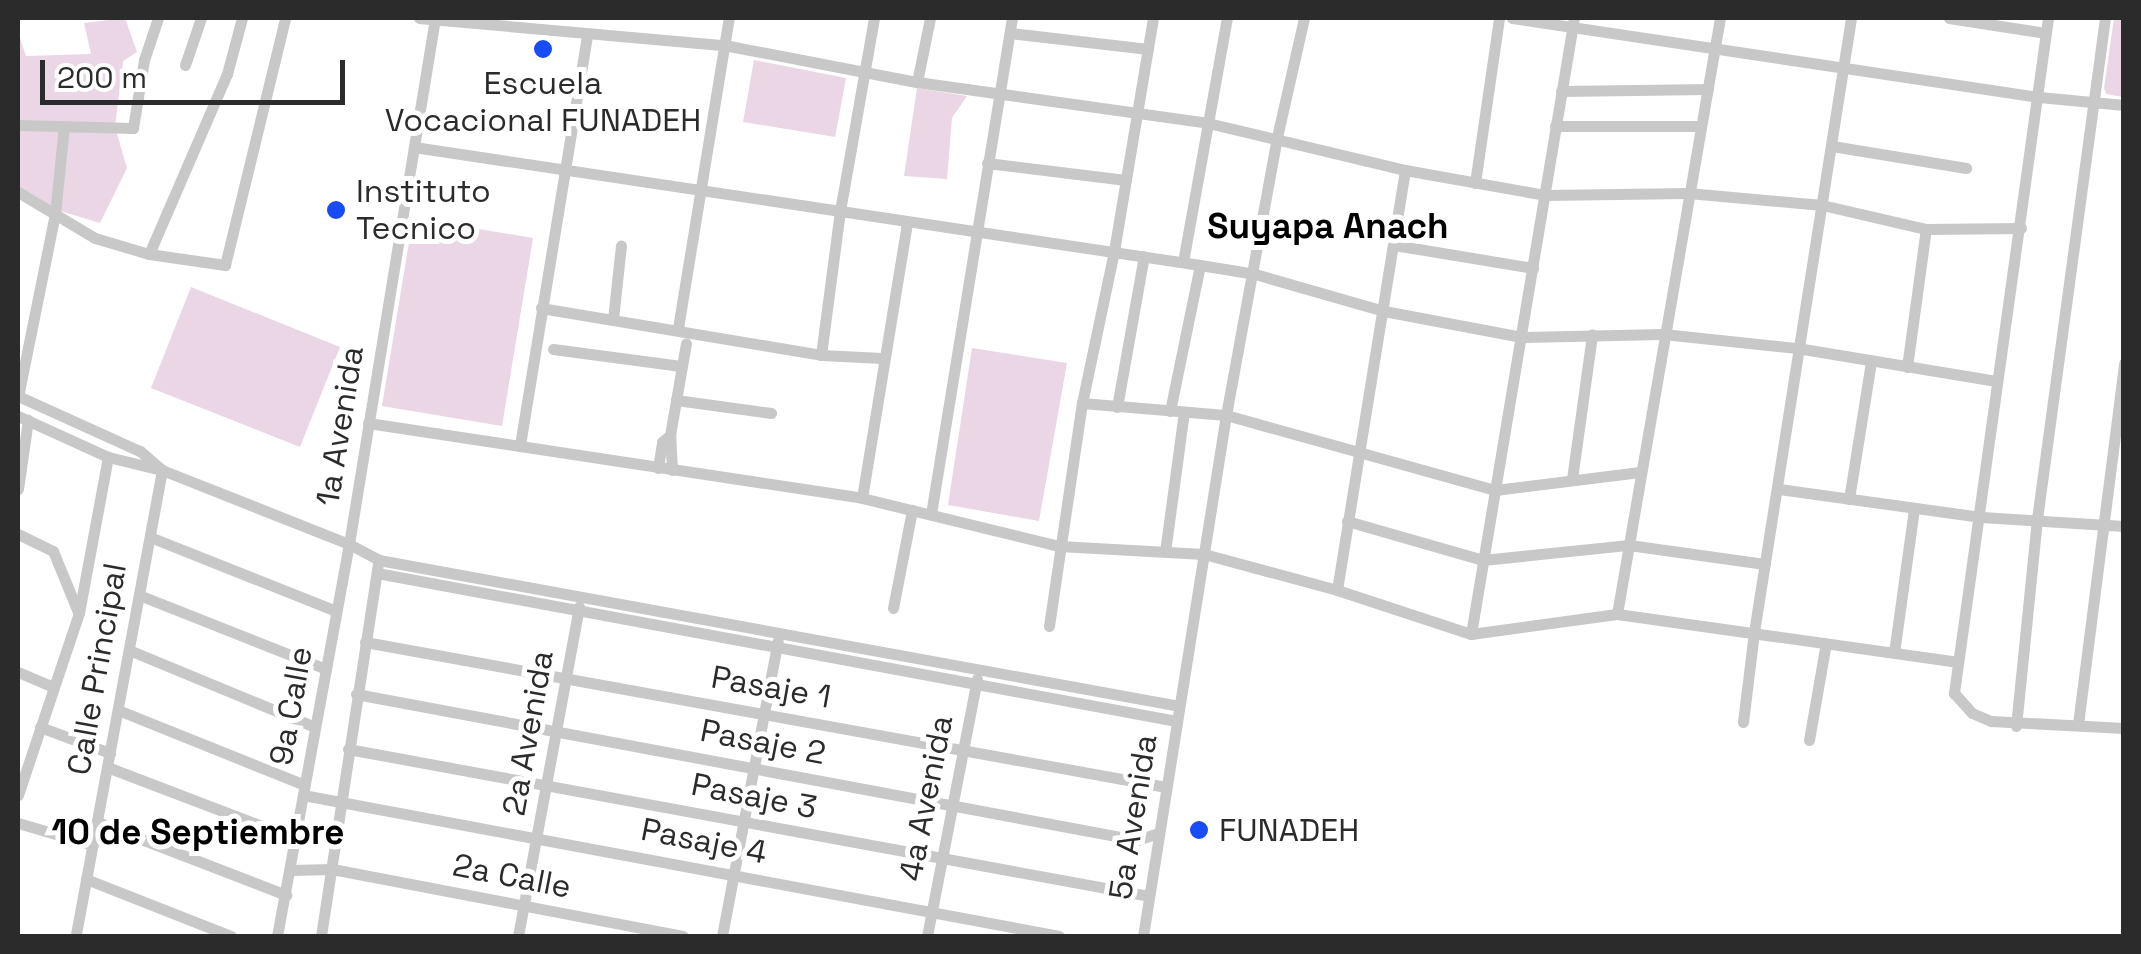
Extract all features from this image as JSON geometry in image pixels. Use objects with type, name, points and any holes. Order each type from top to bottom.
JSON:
[{"type":"street","points":[[18,125],[133,128],[158,18]]},
{"type":"street","points":[[185,66],[201,18]]},
{"type":"street","points":[[150,254],[226,74],[242,18]]},
{"type":"street","points":[[18,192],[95,238],[150,254],[225,265],[285,18]]},
{"type":"street","points":[[419,18],[724,44],[917,82],[1208,123],[1276,136],[1405,170],[1546,195],[1688,193],[1822,204],[1926,229],[2021,228]]},
{"type":"street","points":[[678,328],[729,18]]},
{"type":"street","points":[[821,355],[840,211],[874,18]]},
{"type":"street","points":[[917,82],[930,18]]},
{"type":"street","points":[[931,514],[1012,18]]},
{"type":"street","points":[[1049,626],[1082,404],[1114,250],[1153,18]]},
{"type":"street","points":[[1183,262],[1226,18]]},
{"type":"street","name":"5a Avenida","points":[[1142,936],[1226,415],[1276,136],[1304,18]]},
{"type":"street","points":[[1475,183],[1499,18]]},
{"type":"street","points":[[1512,18],[1573,22],[1842,68],[2124,105]]},
{"type":"street","points":[[1618,614],[1720,18]]},
{"type":"street","points":[[1744,722],[1754,632],[1851,18]]},
{"type":"street","points":[[1949,18],[2046,33]]},
{"type":"street","points":[[2048,18],[1954,693],[1960,702],[1990,721],[2016,726],[2078,724],[2124,728]]},
{"type":"street","points":[[2016,726],[2036,519],[2105,18]]},
{"type":"street","name":"1a Avenida","points":[[18,397],[140,450],[162,470],[349,544],[435,19]]},
{"type":"street","points":[[1471,634],[1573,22]]},
{"type":"street","points":[[1010,33],[1148,48]]},
{"type":"street","points":[[520,445],[587,34]]},
{"type":"street","points":[[1561,91],[1708,89]]},
{"type":"street","points":[[18,397],[55,214],[64,126]]},
{"type":"street","points":[[1555,126],[1702,126]]},
{"type":"street","points":[[1832,146],[1966,168]]},
{"type":"street","points":[[414,147],[564,173],[700,189],[1254,274],[1384,311],[1522,337],[1663,334],[1798,348],[1996,381]]},
{"type":"street","points":[[987,163],[1126,180]]},
{"type":"street","points":[[1336,590],[1405,170]]},
{"type":"street","points":[[862,498],[906,222]]},
{"type":"street","points":[[1906,367],[1926,229]]},
{"type":"street","points":[[1394,245],[1533,268]]},
{"type":"street","points":[[614,318],[621,246]]},
{"type":"street","points":[[1117,406],[1144,256]]},
{"type":"street","points":[[1170,411],[1200,265]]},
{"type":"street","points":[[541,308],[821,355],[882,358]]},
{"type":"street","points":[[1572,479],[1592,334]]},
{"type":"street","points":[[672,470],[670,435],[686,343]]},
{"type":"street","points":[[553,349],[682,366]]},
{"type":"street","points":[[1850,499],[1871,361]]},
{"type":"street","points":[[2078,724],[2124,363]]},
{"type":"street","points":[[676,400],[771,413]]},
{"type":"street","points":[[1082,404],[1226,415],[1495,490],[1640,472]]},
{"type":"street","points":[[1164,552],[1184,412]]},
{"type":"street","points":[[18,489],[23,418],[108,457],[162,470]]},
{"type":"street","points":[[368,423],[862,498],[1059,546],[1204,554],[1336,590],[1471,634],[1618,614],[1958,662]]},
{"type":"street","points":[[658,468],[662,442],[670,435]]},
{"type":"street","points":[[18,795],[79,612],[108,457]]},
{"type":"street","name":"Calle Principal","points":[[76,936],[162,470]]},
{"type":"street","points":[[1779,489],[1981,517],[2124,526]]},
{"type":"street","points":[[1894,652],[1914,508]]},
{"type":"street","points":[[893,608],[912,510]]},
{"type":"street","points":[[1347,521],[1483,560],[1629,545],[1765,564]]},
{"type":"street","points":[[18,534],[53,550],[79,612]]},
{"type":"street","points":[[150,537],[336,612]]},
{"type":"street","points":[[349,544],[378,566],[578,613],[1176,721]]},
{"type":"street","name":"9a Calle","points":[[278,936],[349,544]]},
{"type":"street","points":[[378,566],[780,632],[1179,706]]},
{"type":"street","points":[[321,936],[339,798],[378,566]]},
{"type":"street","points":[[139,595],[326,669]]},
{"type":"street","name":"2a Avenida","points":[[518,936],[581,598]]},
{"type":"street","points":[[722,936],[780,632]]},
{"type":"street","name":"Pasaje 1","points":[[365,642],[1166,787]]},
{"type":"street","points":[[1809,740],[1826,643]]},
{"type":"street","points":[[128,650],[316,727]]},
{"type":"street","name":"4a Avenida","points":[[927,936],[979,670]]},
{"type":"street","points":[[18,672],[54,687]]},
{"type":"street","name":"Pasaje 2","points":[[356,694],[1137,840],[1158,833]]},
{"type":"street","points":[[118,710],[304,790]]},
{"type":"street","points":[[40,727],[110,753]]},
{"type":"street","name":"Pasaje 3","points":[[348,749],[1149,896]]},
{"type":"street","points":[[107,767],[296,839]]},
{"type":"street","name":"Pasaje 4","points":[[304,790],[536,838],[1059,936]]},
{"type":"street","points":[[97,822],[286,896]]},
{"type":"street","points":[[18,823],[92,845]]},
{"type":"street","name":"2a Calle","points":[[290,870],[332,870],[683,936]]},
{"type":"street","points":[[86,878],[231,936]]},
{"type":"shaded area","points":[[125,18],[137,52],[123,61],[115,127],[127,168],[100,223],[44,206],[18,189],[18,32],[26,56],[91,54],[84,23]]},
{"type":"shaded area","points":[[2114,18],[2123,18],[2123,97],[2106,94],[2104,88]]},
{"type":"shaded area","points":[[754,60],[846,78],[835,137],[743,122]]},
{"type":"shaded area","points":[[917,88],[967,96],[952,118],[947,179],[904,176]]},
{"type":"shaded area","points":[[413,218],[533,238],[502,426],[382,406]]},
{"type":"shaded area","points":[[191,287],[340,347],[300,447],[151,388]]},
{"type":"shaded area","points":[[972,348],[1067,363],[1039,521],[948,505]]},
{"type":"place","name":"Escuela Vocacional FUNADEH","points":[[543,49]]},
{"type":"place","name":"Instituto Tecnico","points":[[336,210]]},
{"type":"place","name":"FUNADEH","points":[[1199,830]]},
{"type":"district","name":"Suyapa Anach","points":[[1328,226]]},
{"type":"district","name":"10 de Septiembre","points":[[198,832]]}]
